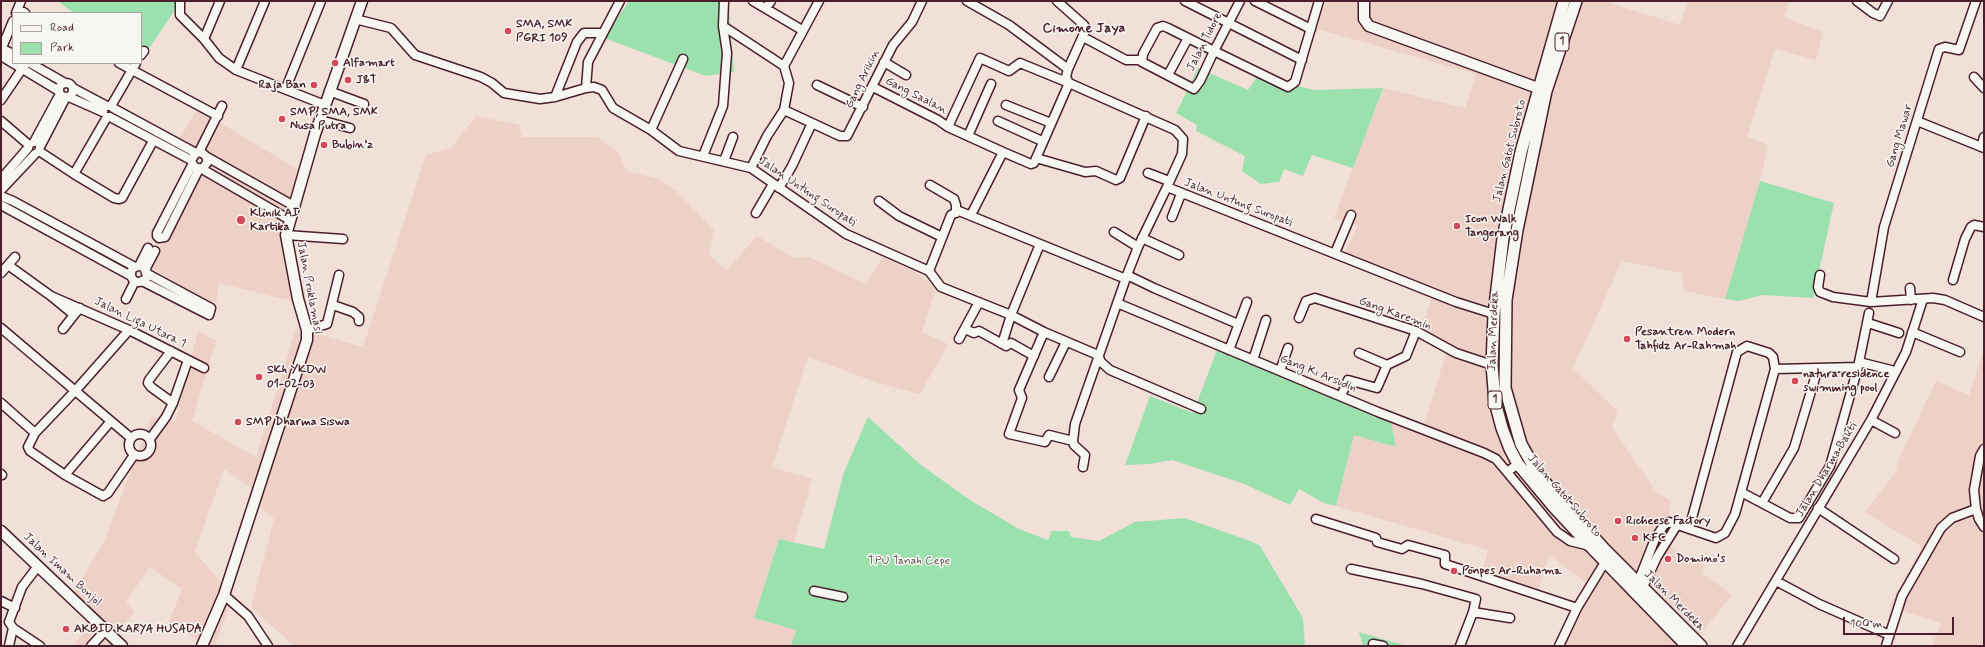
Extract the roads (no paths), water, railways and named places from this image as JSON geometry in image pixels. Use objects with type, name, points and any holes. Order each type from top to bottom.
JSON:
[{"type":"highway","name":"Jalan Gatot Subroto","points":[[1564,1],[1542,90],[1522,152],[1503,238],[1494,314],[1492,365],[1495,402],[1502,428],[1510,449],[1518,464],[1552,506],[1590,546],[1609,560],[1687,646]]},
{"type":"highway","name":"Jalan Merdeka","points":[[1576,1],[1542,90],[1506,300],[1505,388],[1521,444],[1535,469],[1547,485],[1609,560],[1640,585],[1701,646]]},
{"type":"main road","name":"Jalan Proklamasi","points":[[202,646],[224,595],[307,340],[307,330],[286,235],[329,91],[362,1]]},
{"type":"main road","points":[[1364,1],[1364,19],[1369,26],[1542,90]]},
{"type":"main road","name":"Jalan Imam Bonjol","points":[[1,531],[122,646]]},
{"type":"street","points":[[20,12],[21,1]]},
{"type":"street","points":[[180,1],[179,13],[204,39],[219,58],[236,70],[286,88],[325,105]]},
{"type":"street","points":[[204,39],[220,1]]},
{"type":"street","points":[[236,70],[265,1]]},
{"type":"street","points":[[286,88],[321,1]]},
{"type":"street","points":[[355,19],[391,28],[415,55],[481,77],[492,83],[504,93],[540,99],[556,97],[586,88],[588,62],[620,1]]},
{"type":"street","points":[[703,156],[723,106],[727,53],[723,26],[724,1]]},
{"type":"street","points":[[753,1],[802,30]]},
{"type":"street","points":[[766,8],[771,1]]},
{"type":"street","points":[[784,66],[802,30],[819,1]]},
{"type":"street","name":"Gang Arikin","points":[[784,110],[840,136],[847,136],[873,88],[893,45],[912,22],[921,1]]},
{"type":"street","points":[[968,1],[1009,25],[1068,69]]},
{"type":"street","points":[[1185,1],[1302,60]]},
{"type":"street","name":"Jalan Tidore","points":[[1142,60],[1149,67],[1194,89],[1200,81],[1240,1]]},
{"type":"street","points":[[1255,1],[1311,29]]},
{"type":"street","points":[[1083,37],[1126,60],[1142,60],[1157,28],[1163,26],[1288,88],[1295,82],[1319,1]]},
{"type":"street","points":[[1857,1],[1873,13],[1880,16],[1888,1]]},
{"type":"street","name":"Gang Mawar","points":[[1871,302],[1884,227],[1939,49],[1945,47],[1959,50],[1976,1]]},
{"type":"street","points":[[1060,2],[1084,25],[1086,29],[1068,69],[1066,76],[1069,83],[1042,141],[1036,158],[1085,172],[1096,171],[1116,180],[1120,178],[1146,116]]},
{"type":"street","points":[[1,50],[12,23]]},
{"type":"street","points":[[723,26],[784,66],[789,83],[784,110],[767,136],[751,168]]},
{"type":"street","points":[[556,97],[577,42],[584,33],[603,33]]},
{"type":"street","points":[[1168,75],[1188,38]]},
{"type":"street","points":[[1,50],[12,54]]},
{"type":"street","points":[[1,50],[12,61]]},
{"type":"street","name":"Jalan Untung Suropati","points":[[948,127],[980,58],[1009,71],[1020,63],[1146,116],[1175,130],[1183,139],[1182,154],[1168,184],[1181,194],[1335,253],[1456,302],[1494,314]]},
{"type":"street","points":[[651,130],[683,60]]},
{"type":"street","points":[[884,62],[906,75]]},
{"type":"street","points":[[32,64],[65,83],[71,84],[73,88],[153,141],[177,149]]},
{"type":"street","points":[[123,64],[134,67],[218,116]]},
{"type":"street","points":[[1,100],[24,66],[64,95],[109,111],[177,149],[290,220]]},
{"type":"street","points":[[74,174],[134,67]]},
{"type":"street","points":[[1974,77],[1984,88]]},
{"type":"street","points":[[1,190],[34,148],[64,95],[61,85],[65,83]]},
{"type":"street","points":[[817,84],[863,107]]},
{"type":"street","points":[[968,136],[991,84]]},
{"type":"street","name":"Jalan Untung Suropati","points":[[586,88],[594,87],[602,90],[614,108],[651,130],[679,151],[751,168],[846,234],[929,271],[941,287],[1011,315],[1044,332],[1098,355]]},
{"type":"street","points":[[64,95],[72,94],[73,88]]},
{"type":"street","name":"Gang Saalan","points":[[873,88],[938,120],[948,127],[1003,152],[1031,164],[1036,158]]},
{"type":"street","points":[[329,91],[364,104]]},
{"type":"street","points":[[1006,105],[1051,123]]},
{"type":"street","points":[[222,106],[196,161],[157,233],[157,236],[159,238],[165,237],[196,161],[204,153],[207,157],[294,206]]},
{"type":"street","points":[[320,120],[350,128]]},
{"type":"street","points":[[1,121],[34,148],[114,198],[119,199],[122,198],[153,141]]},
{"type":"street","points":[[998,121],[1042,141]]},
{"type":"street","points":[[1917,121],[1982,148],[1984,137]]},
{"type":"street","points":[[756,213],[792,166],[812,123]]},
{"type":"street","points":[[724,161],[733,137]]},
{"type":"street","points":[[1,179],[34,148]]},
{"type":"street","points":[[971,215],[1003,152]]},
{"type":"street","points":[[196,161],[207,163],[207,157]]},
{"type":"street","points":[[1083,467],[1085,455],[1074,445],[1073,441],[1075,424],[1126,277],[1142,238],[1168,184],[1148,173]]},
{"type":"street","points":[[930,185],[954,199],[956,213]]},
{"type":"street","points":[[1172,217],[1181,194]]},
{"type":"street","points":[[1,196],[142,269],[211,308],[209,315],[136,279],[1,205]]},
{"type":"street","points":[[879,201],[899,216],[942,237]]},
{"type":"street","points":[[929,271],[951,215],[959,211],[1154,288],[1238,324]]},
{"type":"street","points":[[1335,253],[1351,215]]},
{"type":"street","points":[[1953,280],[1965,239],[1971,227],[1974,225],[1984,227]]},
{"type":"street","points":[[1114,232],[1138,247]]},
{"type":"street","points":[[286,235],[343,239]]},
{"type":"street","points":[[1142,238],[1179,255]]},
{"type":"street","points":[[1002,344],[1011,315],[1040,244]]},
{"type":"street","points":[[136,279],[145,278],[142,269],[152,249]]},
{"type":"street","points":[[1,273],[15,257]]},
{"type":"street","name":"Jalan Liga Utara 1","points":[[8,265],[51,296],[74,316]]},
{"type":"street","points":[[136,279],[131,272],[142,269]]},
{"type":"street","points":[[307,330],[327,324],[333,306],[339,275]]},
{"type":"street","points":[[1820,275],[1818,287],[1820,292],[1833,297],[1871,302],[1934,298],[1945,300],[1984,317]]},
{"type":"street","points":[[126,299],[136,279]]},
{"type":"street","points":[[1910,288],[1911,300]]},
{"type":"street","name":"Jalan Liga Utara 1","points":[[51,296],[128,330],[204,368]]},
{"type":"street","name":"Gang Karemin","points":[[1299,318],[1306,301],[1316,298],[1416,331],[1456,353],[1492,365]]},
{"type":"street","name":"Jalan Dharma Bakti","points":[[1737,646],[1871,420],[1906,352],[1922,299]]},
{"type":"street","points":[[959,339],[979,302]]},
{"type":"street","points":[[1229,350],[1247,302]]},
{"type":"street","name":"Gang Ki Arsudin","points":[[1117,303],[1490,456],[1507,472],[1557,532],[1570,541],[1590,546]]},
{"type":"street","points":[[333,306],[353,312],[359,317],[359,321]]},
{"type":"street","name":"Jalan Liga Utara 1","points":[[63,329],[80,308]]},
{"type":"street","points":[[1741,492],[1790,518],[1799,518],[1830,466],[1859,364],[1870,312]]},
{"type":"street","points":[[1253,360],[1266,320]]},
{"type":"street","points":[[1868,323],[1899,333]]},
{"type":"street","points":[[1,328],[131,438]]},
{"type":"street","points":[[965,329],[974,333],[979,331],[1007,346],[1011,343],[1034,356]]},
{"type":"street","points":[[128,330],[76,390],[35,433],[29,445],[30,451],[64,475],[103,496],[108,493],[134,455]]},
{"type":"street","points":[[1341,396],[1348,380],[1377,388],[1387,365],[1406,356],[1416,331]]},
{"type":"street","points":[[1044,332],[1019,390],[1022,398],[1009,434],[1045,442],[1049,436],[1073,441]]},
{"type":"street","points":[[1912,332],[1960,352]]},
{"type":"street","points":[[1048,377],[1066,342]]},
{"type":"street","points":[[1640,585],[1654,539],[1669,522],[1677,525],[1689,529],[1716,538],[1725,533],[1735,514],[1775,369],[1773,357],[1769,353],[1747,346],[1737,352],[1689,529]]},
{"type":"street","points":[[1280,371],[1288,348]]},
{"type":"street","points":[[171,351],[148,383],[173,404]]},
{"type":"street","points":[[1359,353],[1387,365]]},
{"type":"street","points":[[1098,355],[1101,362],[1110,370],[1201,409]]},
{"type":"street","name":"Jalan Liga Utara 1","points":[[150,439],[166,417],[173,404],[188,360]]},
{"type":"street","points":[[1775,369],[1818,368],[1859,364],[1890,370]]},
{"type":"street","points":[[1762,503],[1794,448],[1818,368]]},
{"type":"street","points":[[1,403],[35,433]]},
{"type":"street","points":[[1871,420],[1895,433]]},
{"type":"street","points":[[64,475],[111,421]]},
{"type":"street","points":[[141,434],[150,439],[152,447],[148,453],[141,457],[134,455],[129,449],[131,438],[141,434]]},
{"type":"street","points":[[1984,449],[1980,456],[1974,490],[1976,509],[1979,519],[1984,527]]},
{"type":"street","points":[[1507,472],[1518,464]]},
{"type":"street","points":[[1818,508],[1894,559]]},
{"type":"street","points":[[1886,646],[1902,596],[1941,528],[1952,518],[1976,509]]},
{"type":"street","points":[[1316,519],[1376,538],[1377,542],[1402,549],[1408,545],[1445,555],[1445,564],[1577,608]]},
{"type":"street","points":[[1559,646],[1577,608],[1602,567],[1609,560]]},
{"type":"street","points":[[38,566],[22,587],[9,622],[13,628],[40,646]]},
{"type":"street","points":[[1351,569],[1422,584],[1476,600],[1460,646]]},
{"type":"street","points":[[1776,581],[1819,604],[1885,633]]},
{"type":"street","points":[[814,591],[843,596]]},
{"type":"street","points":[[224,595],[248,616],[268,646]]},
{"type":"street","points":[[1,601],[15,608]]},
{"type":"street","points":[[1473,612],[1510,618]]},
{"type":"street","points":[[9,646],[13,628]]},
{"type":"street","points":[[92,646],[106,630]]},
{"type":"street","points":[[1373,644],[1383,646]]},
{"type":"place","name":"SMA, SMK PGRI 109","points":[[508,31]]},
{"type":"place","name":"Alfamart","points":[[335,63]]},
{"type":"place","name":"J&T","points":[[348,80]]},
{"type":"place","name":"Raja Ban","points":[[314,85]]},
{"type":"place","name":"SMP, SMA, SMK Nusa Putra","points":[[282,119]]},
{"type":"place","name":"Bubin’z","points":[[324,145]]},
{"type":"place","name":"Klinik AI Kartika","points":[[241,220]]},
{"type":"place","name":"Icon Walk Tangerang","points":[[1457,226]]},
{"type":"place","name":"Pesantren Modern Tahfidz Ar-Rahmah","points":[[1627,339]]},
{"type":"place","name":"SKh YKDW 01-02-03","points":[[259,377]]},
{"type":"place","name":"natura residence swimming pool","points":[[1795,381]]},
{"type":"place","name":"SMP Dharma Siswa","points":[[238,422]]},
{"type":"place","name":"Richeese Factory","points":[[1618,521]]},
{"type":"place","name":"KFC","points":[[1635,538]]},
{"type":"place","name":"Domino's","points":[[1668,559]]},
{"type":"place","name":"Ponpes Ar-Ruhama","points":[[1454,571]]},
{"type":"place","name":"AKBID KARYA HUSADA","points":[[66,629]]},
{"type":"district","name":"Cimone Jaya","points":[[1084,29]]},
{"type":"park label","name":"TPU Tanah Cepe","points":[[909,561]]}]
